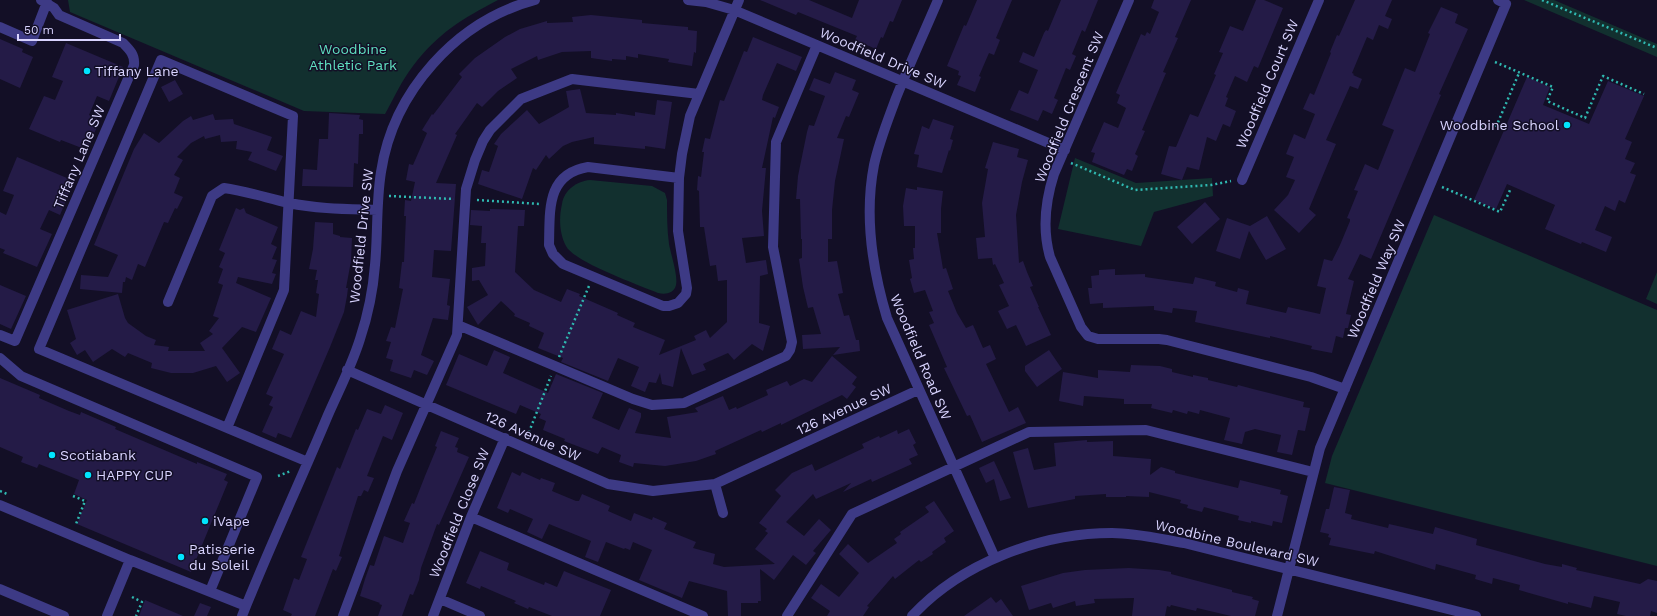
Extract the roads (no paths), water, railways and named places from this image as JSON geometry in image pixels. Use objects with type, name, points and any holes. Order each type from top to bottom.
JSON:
[{"type":"street","name":"Woodfield Drive SW","points":[[244,611],[360,340],[371,298],[375,265],[381,172],[392,131],[411,92],[445,51],[473,29],[509,9],[535,0]]},
{"type":"street","name":"Woodfield Drive SW","points":[[688,0],[706,2],[734,10],[1065,150]]},
{"type":"street","points":[[678,178],[588,167],[576,170],[560,181],[553,191],[550,204],[549,244],[551,250],[563,264],[663,306],[678,303],[683,298],[687,288],[678,231],[678,178],[690,116],[739,0]]},
{"type":"street","name":"Woodfield Road SW","points":[[938,0],[888,118],[874,166],[869,226],[872,259],[880,296],[887,318],[918,390],[995,558]]},
{"type":"street","name":"Woodfield Crescent SW","points":[[1129,0],[1065,150],[1048,195],[1045,214],[1045,235],[1050,257],[1084,333],[1098,339],[1167,340],[1311,377],[1345,389]]},
{"type":"street","name":"Woodfield Court SW","points":[[1242,180],[1319,0]]},
{"type":"street","name":"Woodfield Way SW","points":[[1277,616],[1320,448],[1502,2]]},
{"type":"street","name":"Tiffany Lane SW","points":[[0,27],[32,40],[48,3],[59,15],[123,43],[134,56],[134,65],[15,341],[0,335]]},
{"type":"street","points":[[458,325],[632,399],[652,405],[684,403],[786,356],[790,350],[792,342],[773,247],[776,142],[817,46]]},
{"type":"street","points":[[227,428],[284,290],[293,116],[161,60],[39,349],[227,428],[308,462]]},
{"type":"street","points":[[343,616],[382,509],[425,404],[456,335],[458,325],[466,189],[475,160],[483,141],[490,130],[521,99],[572,79],[698,94]]},
{"type":"street","points":[[168,302],[212,196],[224,188],[243,190],[289,203],[326,208],[378,210]]},
{"type":"street","points":[[0,358],[21,376],[257,477],[210,591]]},
{"type":"street","name":"126 Avenue SW","points":[[347,370],[608,484],[653,491],[715,484],[918,390]]},
{"type":"street","points":[[787,616],[852,514],[1029,432],[1146,430],[1313,472]]},
{"type":"street","name":"Woodfield Close SW","points":[[433,616],[471,517],[505,438]]},
{"type":"street","points":[[715,484],[723,513]]},
{"type":"street","points":[[0,504],[130,560],[210,591],[244,611]]},
{"type":"street","points":[[471,517],[703,616]]},
{"type":"street","name":"Woodbine Boulevard SW","points":[[912,616],[940,592],[964,575],[995,558],[1020,548],[1055,539],[1112,533],[1141,535],[1184,543],[1476,616]]},
{"type":"street","points":[[107,616],[130,560]]},
{"type":"street","points":[[0,589],[64,616]]},
{"type":"street","name":"Woodfield Close SW","points":[[440,599],[480,616]]},
{"type":"place","name":"Tiffany Lane","points":[[87,71]]},
{"type":"place","name":"Woodbine School","points":[[1567,125]]},
{"type":"place","name":"Scotiabank","points":[[52,455]]},
{"type":"place","name":"HAPPY CUP","points":[[88,475]]},
{"type":"place","name":"iVape","points":[[205,521]]},
{"type":"place","name":"Patisserie du Soleil","points":[[181,557]]},
{"type":"park label","name":"Woodbine Athletic Park","points":[[353,58]]}]
